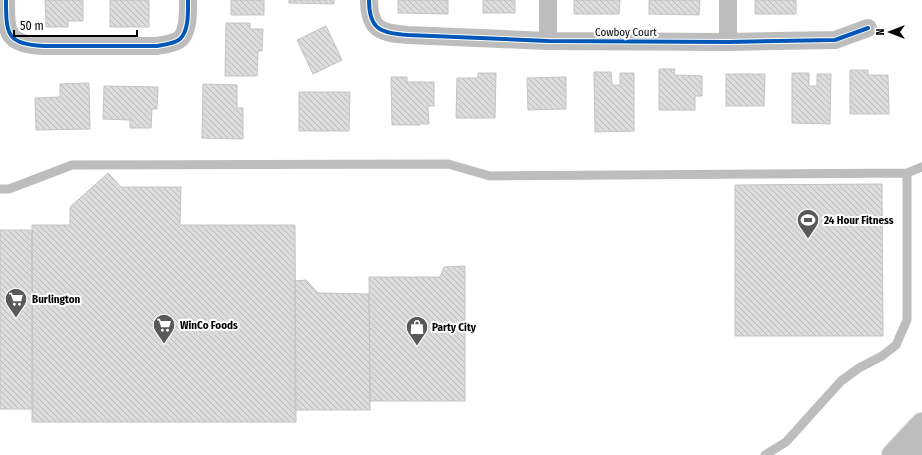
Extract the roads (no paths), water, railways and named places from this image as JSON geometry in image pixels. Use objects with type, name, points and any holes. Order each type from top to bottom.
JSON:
[{"type":"highway","points":[[892,455],[922,424]]},
{"type":"highway","points":[[916,455],[922,446]]},
{"type":"street","points":[[6,0],[6,23],[10,33],[18,42],[44,46],[156,46],[180,39],[188,18],[188,0]]},
{"type":"street","name":"Cowboy Court","points":[[369,0],[369,12],[373,21],[381,31],[408,35],[548,41],[728,42],[835,40],[868,28]]},
{"type":"street","points":[[548,0],[548,41]]},
{"type":"street","points":[[728,0],[728,42]]},
{"type":"lane","points":[[0,190],[9,190],[72,165],[448,164],[490,176],[907,173],[922,167]]},
{"type":"lane","points":[[765,455],[786,442],[841,381],[859,368],[882,356],[896,345],[907,320],[907,173]]},
{"type":"place","name":"24 Hour Fitness","points":[[808,240]]},
{"type":"place","name":"Burlington","points":[[16,318]]},
{"type":"place","name":"WinCo Foods","points":[[164,344]]},
{"type":"place","name":"Party City","points":[[417,346]]}]
